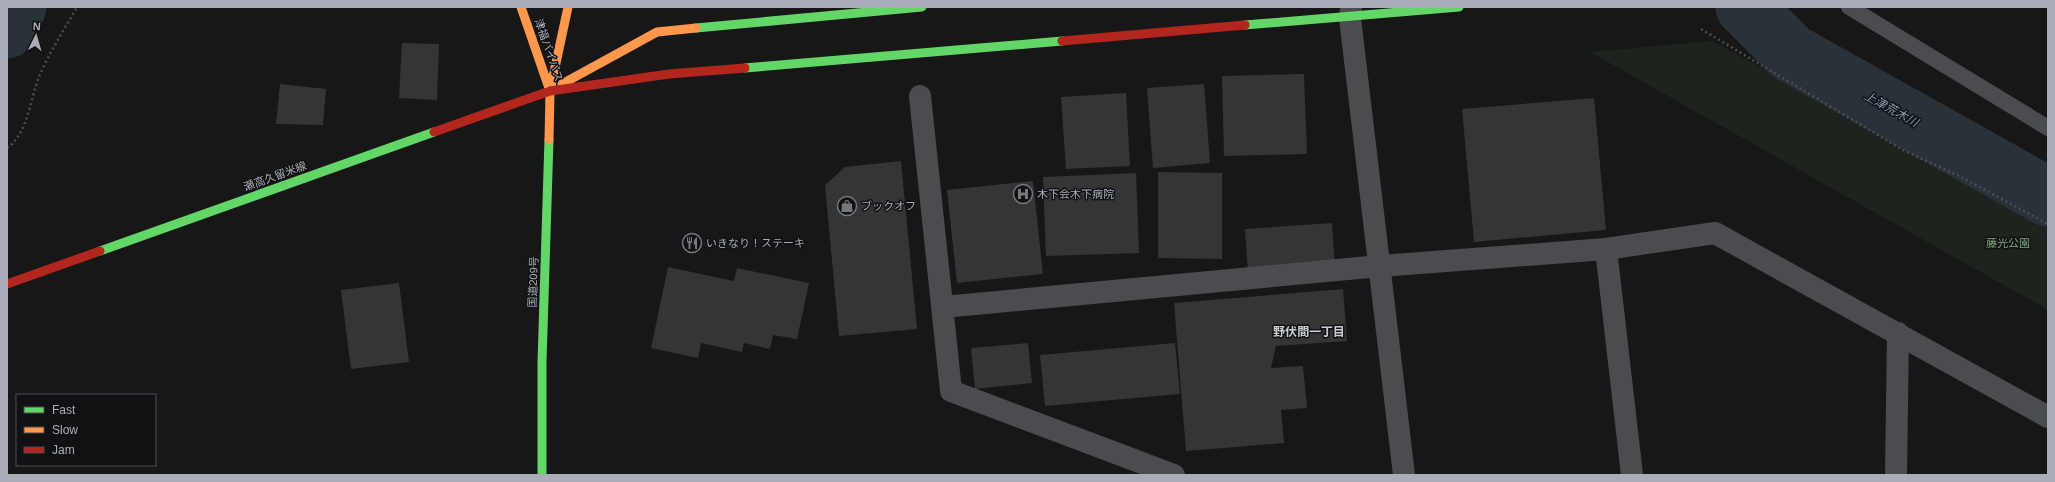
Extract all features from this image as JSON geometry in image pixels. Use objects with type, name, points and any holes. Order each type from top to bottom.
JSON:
[{"type":"main road","name":"津福バイパス","points":[[521,7],[550,90]]},
{"type":"main road","name":"津福バイパス","points":[[550,90],[568,7]]},
{"type":"main road","points":[[550,90],[657,32],[922,7]]},
{"type":"main road","points":[[550,90],[669,74],[1351,12],[1459,7]]},
{"type":"main road","name":"瀬高久留米線","points":[[7,284],[550,90]]},
{"type":"main road","name":"国道209号","points":[[542,475],[542,362],[550,90]]},
{"type":"street","points":[[1351,12],[1404,475]]},
{"type":"street","points":[[920,96],[951,391],[1174,475]]},
{"type":"street","points":[[943,307],[1380,266],[1606,249],[1715,233],[2048,417]]},
{"type":"street","points":[[1606,249],[1632,475]]},
{"type":"street","points":[[1896,475],[1898,334]]},
{"type":"lane","points":[[1849,7],[2048,128]]},
{"type":"path","points":[[7,148],[15,143],[27,115],[39,77],[77,7]]},
{"type":"path","points":[[1701,29],[1903,150],[1961,178],[2048,224]]},
{"type":"green space","name":"藤光公園","points":[[1712,41],[2048,220],[2048,310],[1590,52]]},
{"type":"building","points":[[402,43],[439,44],[437,100],[399,98]]},
{"type":"building","points":[[1304,74],[1307,154],[1224,156],[1222,76]]},
{"type":"building","points":[[280,84],[326,89],[323,125],[276,124]]},
{"type":"building","points":[[1204,84],[1210,163],[1153,168],[1147,88]]},
{"type":"building","points":[[1126,93],[1130,166],[1066,169],[1061,97]]},
{"type":"building","points":[[1594,98],[1606,230],[1474,242],[1462,109]]},
{"type":"building","points":[[901,161],[917,329],[839,336],[825,185],[845,167]]},
{"type":"building","points":[[1158,172],[1222,173],[1222,259],[1158,258]]},
{"type":"building","points":[[1136,173],[1139,253],[1046,256],[1043,177]]},
{"type":"building","points":[[1033,181],[1043,274],[957,283],[947,190]]},
{"type":"building","points":[[1332,223],[1335,266],[1248,272],[1245,229]]},
{"type":"building","points":[[668,267],[734,281],[737,268],[809,283],[797,339],[773,335],[770,349],[744,343],[742,352],[701,343],[698,358],[651,348]]},
{"type":"building","points":[[399,283],[409,362],[351,369],[341,290]]},
{"type":"building","points":[[1343,289],[1347,341],[1276,346],[1271,368],[1303,366],[1307,408],[1281,410],[1284,443],[1186,451],[1174,303]]},
{"type":"building","points":[[1028,343],[1032,383],[975,389],[971,348]]},
{"type":"building","points":[[1175,343],[1180,394],[1045,406],[1040,355]]},
{"type":"waterway","name":"上津荒木川","points":[[7,29],[17,7]]},
{"type":"waterway","name":"上津荒木川","points":[[1745,7],[1791,53],[2048,197]]},
{"type":"traffic: fast","points":[[696,28],[922,7]]},
{"type":"traffic: fast","points":[[1245,25],[1459,7]]},
{"type":"traffic: fast","points":[[745,68],[1062,41]]},
{"type":"traffic: fast","points":[[100,251],[434,132]]},
{"type":"traffic: fast","points":[[542,475],[542,362],[549,140]]},
{"type":"traffic: slow","points":[[521,7],[550,91]]},
{"type":"traffic: slow","points":[[549,140],[550,91],[568,7]]},
{"type":"traffic: slow","points":[[562,84],[657,32],[696,28]]},
{"type":"traffic: jam","points":[[1062,41],[1245,25]]},
{"type":"traffic: jam","points":[[550,91],[669,74],[745,68]]},
{"type":"traffic: jam","points":[[434,132],[550,91]]},
{"type":"traffic: jam","points":[[7,284],[100,251]]},
{"type":"place","name":"木下会木下病院","points":[[1023,194]]},
{"type":"place","name":"ブックオフ","points":[[847,206]]},
{"type":"place","name":"いきなり！ステーキ","points":[[692,243]]},
{"type":"district","name":"野伏間一丁目","points":[[1309,332]]}]
